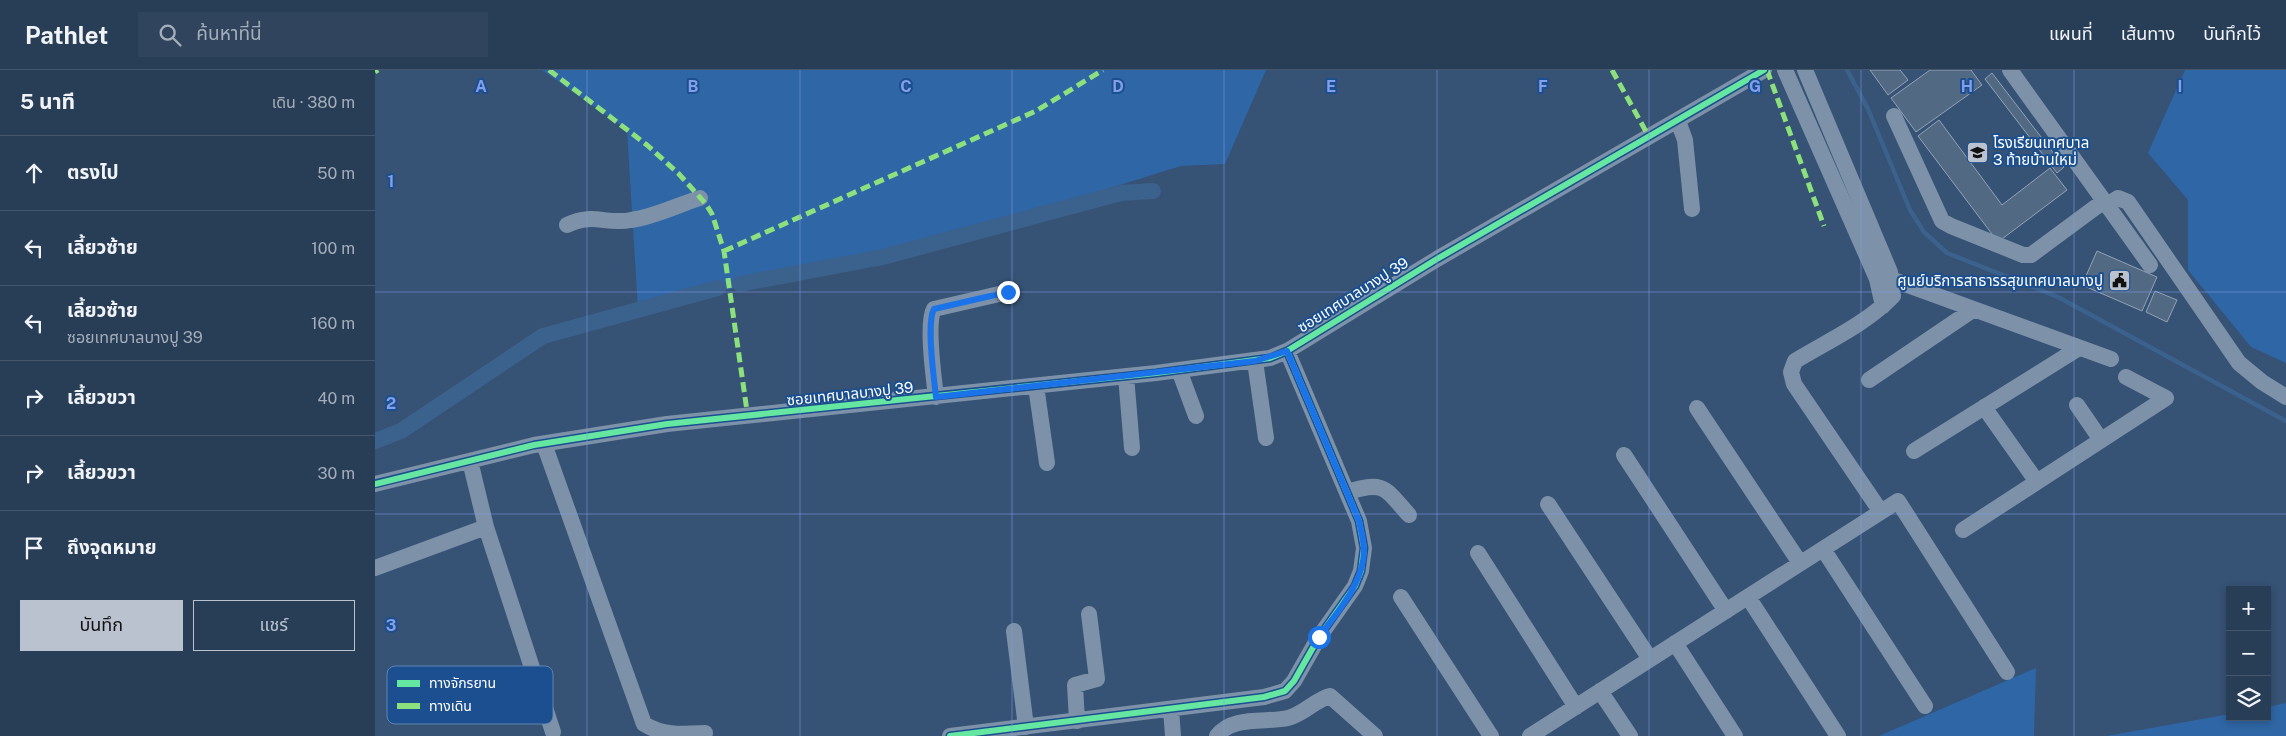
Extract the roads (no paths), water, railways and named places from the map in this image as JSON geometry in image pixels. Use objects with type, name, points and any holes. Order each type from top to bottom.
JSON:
[{"type":"street","name":"ซอยเทศบาลบางปู 39","points":[[375,484],[544,444],[667,424],[936,397],[1255,361],[1287,351],[1437,259],[1764,70]]},
{"type":"street","points":[[1785,70],[1877,279],[1883,306]]},
{"type":"street","points":[[1805,70],[1890,272],[1893,296],[1883,306],[1795,361],[1791,372],[1794,384],[1881,512]]},
{"type":"street","points":[[2010,70],[2150,265]]},
{"type":"street","points":[[1894,116],[1942,221],[2013,252],[2025,256],[2031,255],[2105,203],[2118,198],[2128,202],[2239,363],[2262,382],[2286,397]]},
{"type":"street","points":[[1677,121],[1685,140],[1692,209]]},
{"type":"street","points":[[567,225],[586,218],[615,221],[633,220],[700,198]]},
{"type":"street","points":[[1891,279],[2111,359]]},
{"type":"street","points":[[936,397],[931,317],[934,309],[1008,292]]},
{"type":"street","points":[[1869,380],[1974,310]]},
{"type":"street","points":[[1914,451],[2079,348]]},
{"type":"street","points":[[950,736],[1026,727],[1059,730],[1077,721],[1275,695],[1285,691],[1294,681],[1319,637],[1346,601],[1361,571],[1364,548],[1359,521],[1287,351]]},
{"type":"street","points":[[1255,361],[1265,438]]},
{"type":"street","points":[[1179,370],[1196,416]]},
{"type":"street","points":[[1126,376],[1133,448]]},
{"type":"street","points":[[1963,530],[2166,398],[2126,377]]},
{"type":"street","points":[[1036,386],[1047,464]]},
{"type":"street","points":[[2077,405],[2101,440]]},
{"type":"street","points":[[1984,407],[2037,482]]},
{"type":"street","points":[[1697,408],[1800,563]]},
{"type":"street","points":[[544,444],[644,724],[655,731],[667,735],[705,733]]},
{"type":"street","points":[[1624,455],[1726,611]]},
{"type":"street","points":[[470,461],[486,527],[531,666]]},
{"type":"street","points":[[1347,492],[1371,485],[1379,486],[1386,490],[1409,515]]},
{"type":"street","points":[[1530,736],[1898,501],[2007,672]]},
{"type":"street","points":[[1548,504],[1650,659]]},
{"type":"street","points":[[375,568],[486,527]]},
{"type":"street","points":[[1823,549],[1925,706]]},
{"type":"street","points":[[1478,553],[1576,707]]},
{"type":"street","points":[[1401,597],[1491,736]]},
{"type":"street","points":[[1748,597],[1838,736]]},
{"type":"street","points":[[1077,721],[1075,685],[1097,679],[1089,614]]},
{"type":"street","points":[[1014,631],[1026,727]]},
{"type":"street","points":[[1675,643],[1735,736]]},
{"type":"street","points":[[1601,691],[1630,736]]},
{"type":"street","points":[[1217,736],[1239,723],[1253,720],[1287,718],[1305,712],[1330,696],[1375,736]]},
{"type":"street","points":[[1171,709],[1173,736]]},
{"type":"street","points":[[550,724],[553,732]]},
{"type":"waterway","points":[[1847,70],[1868,109],[1910,210],[1924,232],[1947,253],[2058,297],[2286,421]]},
{"type":"waterway","points":[[740,284],[883,257],[1121,193],[1153,191]]},
{"type":"waterway","points":[[375,441],[401,431],[543,336],[718,288]]},
{"type":"place","name":"โรงเรียนเทศบาล 3 ท้ายบ้านใหม่","points":[[1977,152]]},
{"type":"place","name":"ศูนย์บริการสาธารรสุขเทศบาลบางปู","points":[[2119,281]]}]
